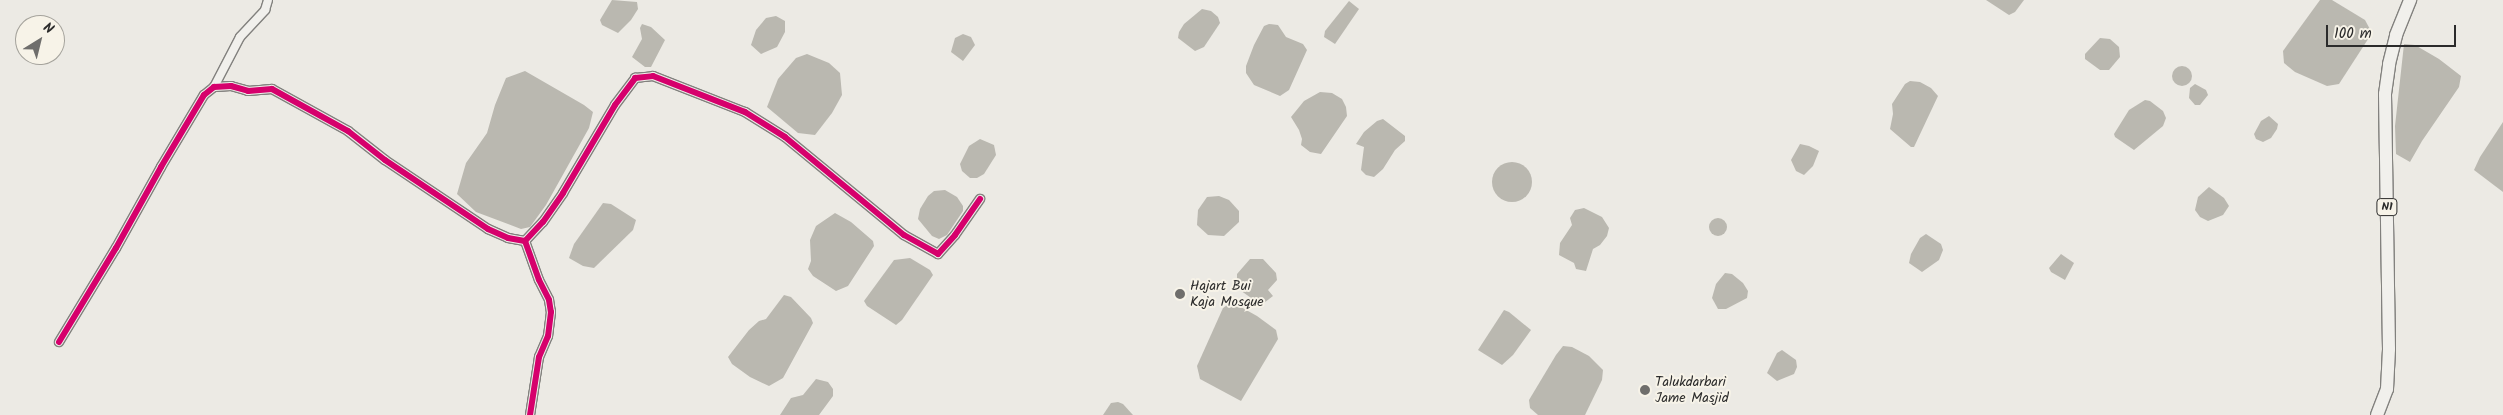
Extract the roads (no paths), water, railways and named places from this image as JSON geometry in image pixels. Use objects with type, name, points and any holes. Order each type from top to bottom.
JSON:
[{"type":"highway","name":"N1","points":[[2377,415],[2387,389],[2389,349],[2385,94],[2389,64],[2396,35],[2410,0]]},
{"type":"street","points":[[59,342],[116,248],[204,95],[214,87],[240,37],[265,10],[268,0]]},
{"type":"street","points":[[525,241],[543,222],[558,200],[615,105],[636,78],[653,76],[745,112],[777,132],[904,235],[938,254],[955,235],[980,199]]},
{"type":"street","points":[[214,87],[231,86],[248,91],[272,89],[348,131],[385,160],[488,229],[508,238],[525,241]]},
{"type":"street","points":[[525,241],[549,300],[551,312],[548,336],[539,357],[530,415]]},
{"type":"place","name":"Hajart Bui Kaja Mosque","points":[[1180,294]]},
{"type":"place","name":"Talukdarbari Jame Masjid","points":[[1645,390]]}]
